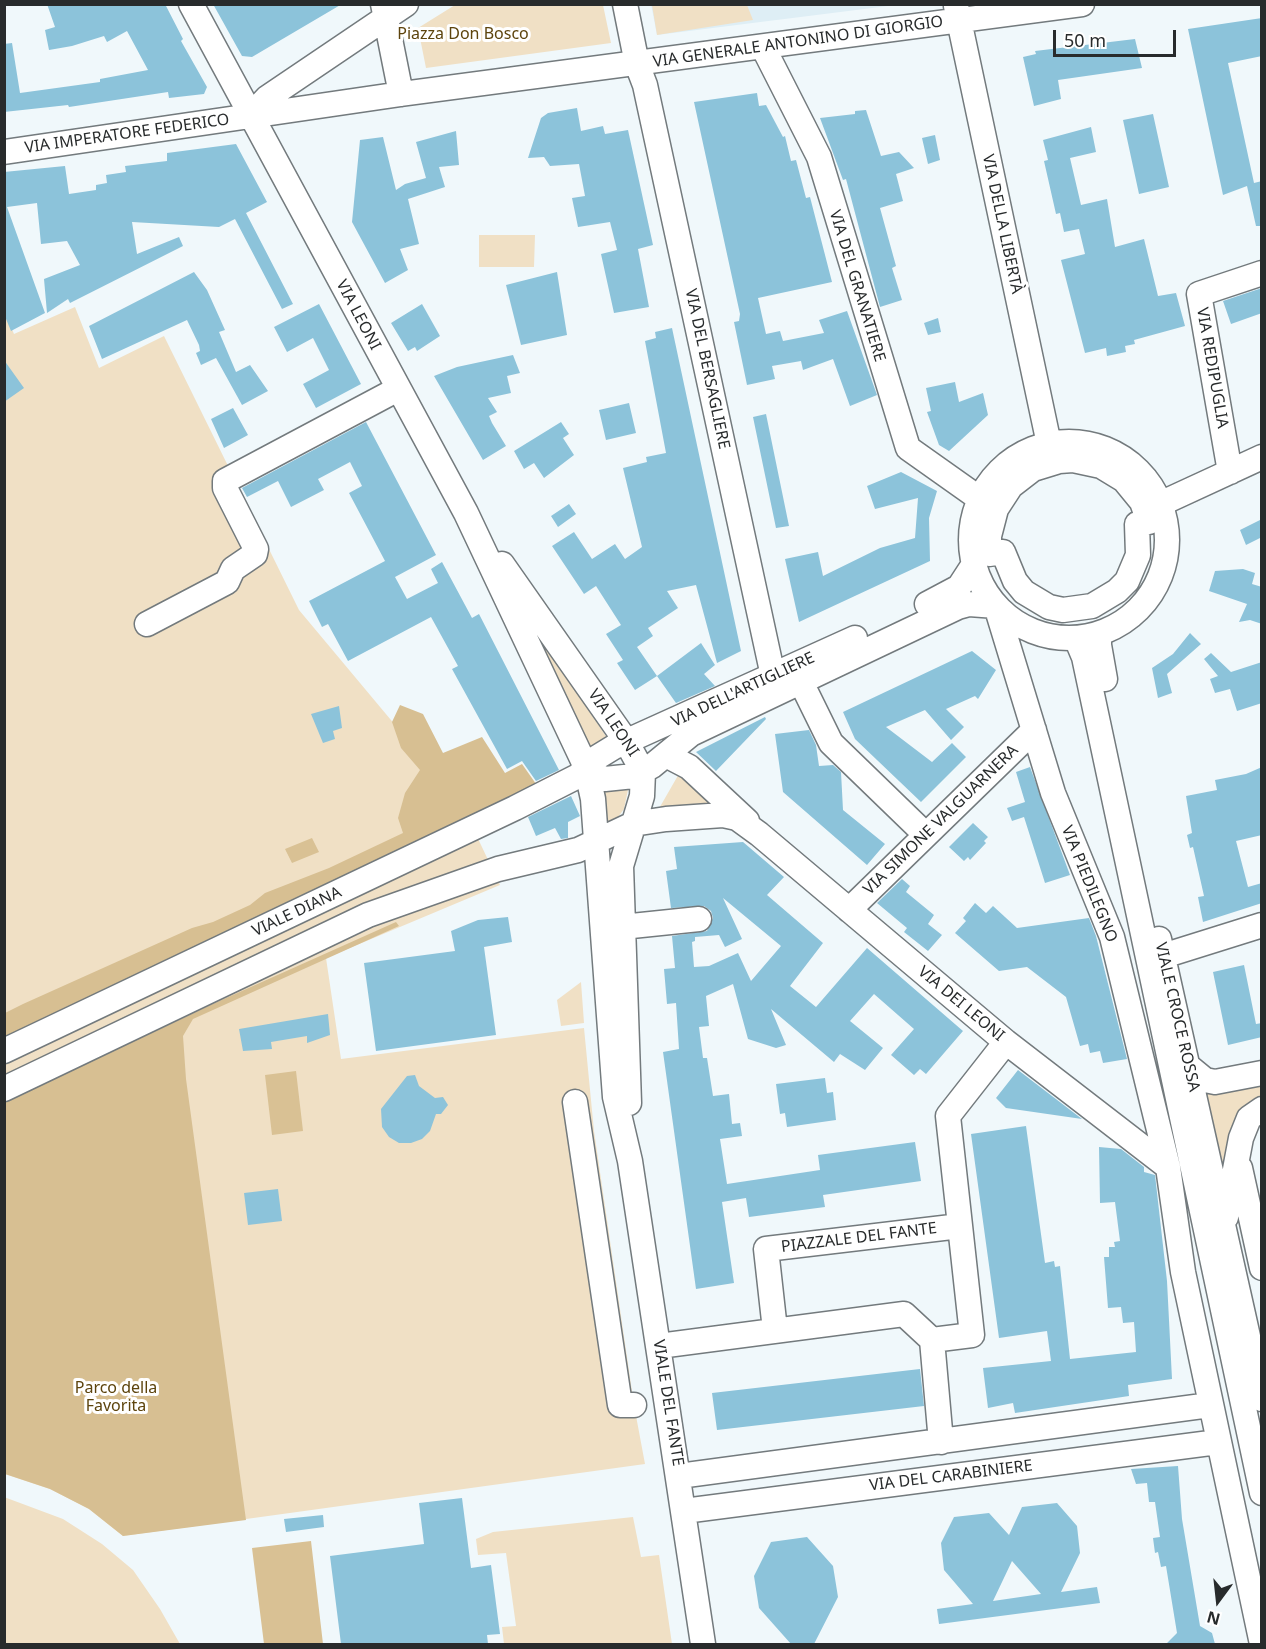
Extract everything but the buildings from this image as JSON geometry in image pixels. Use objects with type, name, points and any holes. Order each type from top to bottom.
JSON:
[{"type":"street","name":"VIA LEONI","points":[[191,4],[466,513],[595,760],[593,800],[596,843]]},
{"type":"street","points":[[250,116],[637,64],[625,4]]},
{"type":"street","name":"VIA GENERALE ANTONINO DI GIORGIO","points":[[637,64],[763,47],[957,13],[1082,4]]},
{"type":"street","points":[[250,116],[267,98],[392,9],[401,94]]},
{"type":"street","name":"VIA DELLA LIBERTÀ","points":[[957,13],[1049,444]]},
{"type":"street","name":"VIA DEL GRANATIERE","points":[[763,47],[819,157],[908,448],[980,499]]},
{"type":"street","name":"VIA DEL BERSAGLIERE","points":[[637,64],[645,85],[773,676]]},
{"type":"street","name":"VIA IMPERATORE FEDERICO","points":[[4,152],[250,116]]},
{"type":"street","name":"VIA REDIPUGLIA","points":[[1230,472],[1199,294],[1262,273]]},
{"type":"street","points":[[147,624],[227,582],[233,569],[255,554],[256,549],[225,488],[225,481],[398,389]]},
{"type":"street","points":[[1073,442],[1099,447],[1122,458],[1142,475],[1161,504],[1168,539],[1166,560],[1159,581],[1148,600],[1132,616],[1099,634],[1076,638],[1054,637],[1028,629],[996,606],[987,596],[981,559],[971,533],[980,499],[987,486],[1008,464],[1033,449],[1049,444],[1073,442]]},
{"type":"street","points":[[1161,504],[1262,457]]},
{"type":"street","points":[[1059,461],[1087,462],[1113,472],[1134,490],[1142,502],[1149,522],[1137,524],[1138,555],[1127,581],[1106,600],[1083,608],[1063,610],[1036,601],[1015,581],[1003,552],[981,559],[991,522],[1002,497],[1021,477],[1033,469],[1059,461]]},
{"type":"street","name":"VIA LEONI","points":[[466,513],[627,741],[642,767],[642,796],[633,824]]},
{"type":"street","name":"VIA DELL'ARTIGLIERE","points":[[981,559],[967,578],[951,593],[666,726],[627,741],[595,760],[595,776],[611,779],[626,778],[666,755],[691,734],[958,607],[969,604],[996,606]]},
{"type":"street","name":"VIA PIEDILEGNO","points":[[996,606],[1053,793],[1112,937],[1178,1161]]},
{"type":"street","name":"VIALE CROCE ROSSA","points":[[1099,634],[1100,654],[1163,956],[1262,1400]]},
{"type":"street","name":"VIALE CROCE ROSSA","points":[[1076,638],[1082,648],[1086,668],[1178,1161],[1262,1493]]},
{"type":"street","points":[[801,682],[831,743],[926,835]]},
{"type":"street","points":[[611,720],[637,730],[666,726]]},
{"type":"street","name":"VIA SIMONE VALGUARNERA","points":[[849,910],[1034,730]]},
{"type":"street","points":[[666,755],[689,767],[759,834]]},
{"type":"street","name":"VIA DELL'ARTIGLIERE","points":[[642,796],[666,755]]},
{"type":"street","name":"VIALE DIANA","points":[[4,1051],[515,808],[571,780],[595,760]]},
{"type":"street","name":"VIALE DIANA","points":[[4,1089],[368,915],[488,872],[596,843],[633,824],[666,819],[723,815],[737,819],[759,834]]},
{"type":"street","name":"VIALE DEL FANTE","points":[[630,1161],[629,1040],[622,927],[621,866],[633,824]]},
{"type":"street","name":"VIA DEI LEONI","points":[[759,834],[1006,1042],[1178,1161]]},
{"type":"street","name":"VIALE DEL FANTE","points":[[596,843],[615,1096],[630,1161],[703,1644]]},
{"type":"street","points":[[622,927],[699,919]]},
{"type":"street","points":[[1163,956],[1262,925]]},
{"type":"street","name":"PIAZZALE DEL FANTE","points":[[932,1341],[972,1335],[948,1116],[1006,1042]]},
{"type":"street","points":[[1188,1066],[1205,1080],[1215,1083],[1262,1073]]},
{"type":"street","points":[[575,1102],[619,1396],[623,1406],[634,1405]]},
{"type":"street","points":[[1225,1228],[1244,1128],[1249,1118],[1262,1109]]},
{"type":"street","points":[[1238,1159],[1262,1268]]},
{"type":"street","name":"VIALE CROCE ROSSA","points":[[1178,1161],[1180,1252],[1210,1405],[1262,1644]]},
{"type":"street","name":"PIAZZALE DEL FANTE","points":[[775,1330],[766,1249],[960,1226]]},
{"type":"street","points":[[659,1346],[904,1314],[932,1341],[941,1442]]},
{"type":"street","points":[[679,1476],[1210,1405]]},
{"type":"street","name":"VIA DEL CARABINIERE","points":[[684,1511],[1218,1442]]},
{"type":"shaded area","points":[[651,4],[896,5],[657,35]]},
{"type":"shaded area","points":[[312,838],[319,852],[292,863],[285,849]]},
{"type":"shaded area","points":[[296,1071],[303,1131],[272,1135],[265,1075]]},
{"type":"shaded area","points":[[311,1541],[323,1644],[264,1644],[252,1548]]},
{"type":"green space","name":"Piazza Don Bosco","points":[[455,5],[603,5],[611,43],[426,68],[418,28]]},
{"type":"green space","points":[[652,5],[747,5],[753,20],[657,35]]},
{"type":"green space","points":[[479,235],[535,235],[534,267],[479,267]]},
{"type":"green space","points":[[75,307],[99,368],[164,336],[299,610],[462,805],[500,885],[326,958],[341,1059],[584,1028],[594,1131],[634,1405],[645,1464],[123,1536],[89,1509],[50,1489],[5,1474],[4,311],[14,334]]},
{"type":"green space","points":[[520,604],[609,741],[590,751]]},
{"type":"green space","points":[[400,705],[423,714],[443,753],[482,737],[505,773],[522,764],[541,791],[5,1042],[5,1013],[192,928],[213,922],[250,905],[265,893],[329,868],[403,833],[398,818],[405,793],[420,770],[401,748],[392,722]]},
{"type":"green space","points":[[680,772],[722,808],[657,812]]},
{"type":"green space","points":[[629,785],[624,809],[615,821],[604,829],[601,787]]},
{"type":"green space","name":"Parco della Favorita","points":[[396,922],[399,926],[193,1019],[183,1036],[186,1079],[246,1520],[123,1536],[89,1509],[50,1489],[5,1474],[5,1102],[215,1003]]},
{"type":"green space","points":[[581,982],[584,1023],[561,1026],[557,1000]]},
{"type":"green space","points":[[1261,1080],[1261,1098],[1223,1191],[1202,1093]]},
{"type":"green space","points":[[4,1497],[63,1519],[102,1544],[133,1570],[160,1609],[180,1644],[5,1644]]},
{"type":"green space","points":[[633,1517],[641,1557],[659,1555],[672,1644],[504,1644],[502,1627],[516,1626],[506,1553],[478,1555],[476,1539],[493,1532]]}]
